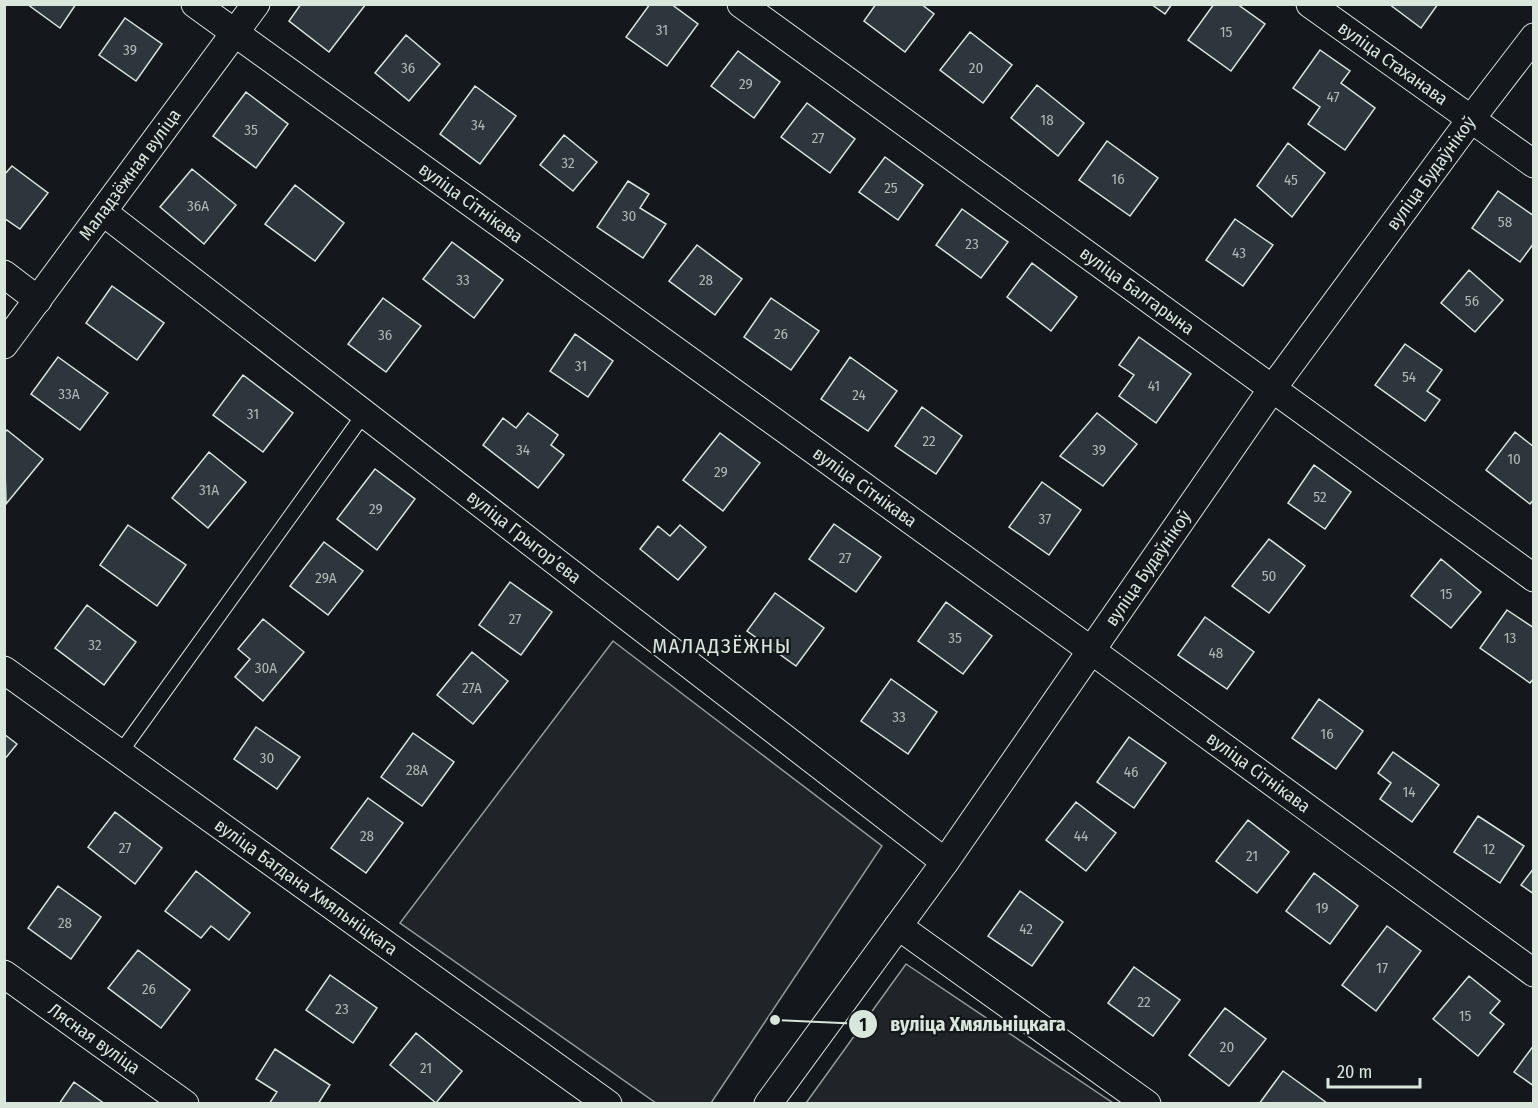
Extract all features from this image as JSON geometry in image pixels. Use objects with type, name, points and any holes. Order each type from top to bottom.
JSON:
[{"type":"street","name":"вуліца Сітнікава","points":[[195,4],[1092,651],[1533,973]]},
{"type":"street","name":"Маладзёжная вуліца","points":[[4,345],[256,4]]},
{"type":"street","name":"вуліца Балгарына","points":[[741,4],[1533,578]]},
{"type":"street","name":"вуліца Стаханава","points":[[1310,4],[1533,164]]},
{"type":"street","name":"вуліца Будаўнікоў","points":[[768,1104],[945,862],[1272,389],[1533,37]]},
{"type":"street","name":"вуліца Грыгорʼева","points":[[103,212],[945,862]]},
{"type":"street","points":[[4,274],[38,300]]},
{"type":"street","name":"вуліца Багдана Хмяльніцкага","points":[[4,670],[608,1104]]},
{"type":"street","points":[[898,926],[1147,1104]]},
{"type":"street","name":"Лясная вуліца","points":[[4,974],[185,1104]]},
{"type":"lane","points":[[120,753],[364,414]]},
{"type":"shaded area","points":[[613,641],[882,846],[711,1103],[656,1103],[400,923]]},
{"type":"shaded area","points":[[906,964],[1113,1103],[806,1103]]},
{"type":"building","points":[[27,4],[76,4],[60,28]]},
{"type":"building","points":[[301,4],[366,4],[329,52],[289,21]]},
{"type":"building","points":[[650,4],[671,4],[698,24],[667,66],[626,37]]},
{"type":"building","points":[[876,4],[921,4],[934,14],[905,52],[864,21]]},
{"type":"building","points":[[1151,4],[1172,4],[1165,14]]},
{"type":"building","points":[[1214,4],[1237,4],[1265,24],[1231,71],[1188,40]]},
{"type":"building","points":[[1389,4],[1438,4],[1421,28]]},
{"type":"building","points":[[125,18],[162,44],[136,81],[99,55]]},
{"type":"building","points":[[970,32],[1012,65],[983,103],[940,70]]},
{"type":"building","points":[[406,35],[440,64],[409,101],[375,73]]},
{"type":"building","points":[[1320,50],[1350,71],[1341,83],[1375,108],[1345,150],[1308,124],[1320,107],[1293,88]]},
{"type":"building","points":[[738,51],[780,82],[754,118],[711,86]]},
{"type":"building","points":[[1037,85],[1084,123],[1058,156],[1011,118]]},
{"type":"building","points":[[475,86],[516,116],[480,164],[440,134]]},
{"type":"building","points":[[246,92],[288,124],[256,168],[213,136]]},
{"type":"building","points":[[807,103],[855,139],[830,173],[781,137]]},
{"type":"building","points":[[564,135],[597,162],[573,191],[540,165]]},
{"type":"building","points":[[1107,141],[1158,178],[1130,216],[1079,180]]},
{"type":"building","points":[[1288,143],[1325,173],[1292,217],[1257,186]]},
{"type":"building","points":[[885,157],[923,185],[898,220],[859,192]]},
{"type":"building","points":[[12,166],[48,193],[20,229],[4,218],[4,175]]},
{"type":"building","points":[[192,169],[236,205],[204,244],[160,207]]},
{"type":"building","points":[[628,181],[649,194],[640,208],[666,224],[643,258],[597,227]]},
{"type":"building","points":[[295,185],[344,223],[315,261],[265,224]]},
{"type":"building","points":[[1498,191],[1534,216],[1534,243],[1520,262],[1472,228]]},
{"type":"building","points":[[962,209],[1008,242],[981,278],[936,245]]},
{"type":"building","points":[[1235,219],[1273,245],[1243,286],[1206,260]]},
{"type":"building","points":[[452,242],[503,280],[474,318],[423,279]]},
{"type":"building","points":[[697,245],[742,279],[715,315],[669,281]]},
{"type":"building","points":[[1032,263],[1077,297],[1051,331],[1007,297]]},
{"type":"building","points":[[1469,270],[1503,300],[1475,332],[1441,303]]},
{"type":"building","points":[[112,286],[164,323],[137,360],[86,323]]},
{"type":"building","points":[[383,298],[421,326],[386,372],[348,344]]},
{"type":"building","points":[[771,298],[819,331],[791,370],[744,337]]},
{"type":"building","points":[[575,334],[613,361],[588,397],[550,371]]},
{"type":"building","points":[[1139,337],[1191,374],[1156,423],[1119,396],[1134,375],[1119,365]]},
{"type":"building","points":[[1405,344],[1442,370],[1427,391],[1440,400],[1425,421],[1375,385]]},
{"type":"building","points":[[58,357],[108,393],[80,430],[31,394]]},
{"type":"building","points":[[850,357],[897,391],[868,431],[821,399]]},
{"type":"building","points":[[243,375],[293,413],[263,452],[213,415]]},
{"type":"building","points":[[922,407],[962,436],[936,474],[895,446]]},
{"type":"building","points":[[528,413],[558,435],[551,445],[564,455],[538,488],[483,445],[503,418],[516,428]]},
{"type":"building","points":[[1097,413],[1137,444],[1103,486],[1060,456]]},
{"type":"building","points":[[7,430],[43,459],[6,504],[4,433]]},
{"type":"building","points":[[1515,432],[1534,447],[1534,499],[1530,504],[1486,470]]},
{"type":"building","points":[[720,433],[760,463],[723,511],[683,480]]},
{"type":"building","points":[[209,452],[246,482],[208,528],[172,498]]},
{"type":"building","points":[[1314,465],[1351,492],[1325,529],[1288,503]]},
{"type":"building","points":[[375,469],[415,499],[377,550],[337,519]]},
{"type":"building","points":[[1042,482],[1081,510],[1049,555],[1009,527]]},
{"type":"building","points":[[834,524],[881,557],[856,592],[809,559]]},
{"type":"building","points":[[128,525],[186,565],[157,606],[100,565]]},
{"type":"building","points":[[680,525],[706,547],[678,580],[640,549],[658,526],[670,536]]},
{"type":"building","points":[[1269,539],[1305,566],[1269,613],[1232,586]]},
{"type":"building","points":[[324,542],[363,571],[328,615],[290,586]]},
{"type":"building","points":[[1441,559],[1481,592],[1451,628],[1411,596]]},
{"type":"building","points":[[510,582],[552,612],[521,655],[479,625]]},
{"type":"building","points":[[775,593],[824,628],[796,666],[747,631]]},
{"type":"building","points":[[946,602],[992,636],[963,674],[918,641]]},
{"type":"building","points":[[87,605],[136,642],[104,685],[55,648]]},
{"type":"building","points":[[1507,610],[1534,628],[1534,678],[1530,683],[1480,648]]},
{"type":"building","points":[[1205,617],[1254,652],[1227,689],[1178,655]]},
{"type":"building","points":[[263,619],[304,652],[263,701],[235,677],[250,659],[238,649]]},
{"type":"building","points":[[472,652],[508,681],[473,724],[437,695]]},
{"type":"building","points":[[891,679],[937,712],[908,754],[861,721]]},
{"type":"building","points":[[1319,699],[1363,731],[1336,769],[1292,738]]},
{"type":"building","points":[[256,727],[300,757],[277,789],[234,759]]},
{"type":"building","points":[[413,733],[454,762],[422,806],[381,777]]},
{"type":"building","points":[[4,734],[17,744],[4,760]]},
{"type":"building","points":[[1129,737],[1166,763],[1134,808],[1097,782]]},
{"type":"building","points":[[1393,752],[1439,785],[1412,822],[1380,799],[1391,783],[1378,773]]},
{"type":"building","points":[[368,798],[403,823],[366,873],[331,848]]},
{"type":"building","points":[[1076,802],[1116,833],[1086,871],[1046,840]]},
{"type":"building","points":[[115,812],[162,848],[135,884],[88,847]]},
{"type":"building","points":[[1478,816],[1524,846],[1500,883],[1454,852]]},
{"type":"building","points":[[1248,820],[1289,852],[1257,893],[1216,861]]},
{"type":"building","points":[[1534,868],[1534,894],[1521,885]]},
{"type":"building","points":[[196,871],[250,913],[229,940],[211,926],[201,938],[165,911]]},
{"type":"building","points":[[1314,873],[1358,906],[1330,944],[1286,911]]},
{"type":"building","points":[[58,886],[101,917],[71,959],[28,928]]},
{"type":"building","points":[[1020,891],[1063,922],[1032,966],[988,936]]},
{"type":"building","points":[[1387,926],[1421,951],[1376,1011],[1342,985]]},
{"type":"building","points":[[138,950],[190,990],[161,1028],[108,988]]},
{"type":"building","points":[[1134,967],[1180,1000],[1153,1036],[1108,1003]]},
{"type":"building","points":[[330,975],[377,1008],[353,1043],[306,1010]]},
{"type":"building","points":[[1469,976],[1500,1001],[1490,1013],[1504,1024],[1478,1056],[1433,1019]]},
{"type":"building","points":[[1225,1008],[1266,1039],[1229,1086],[1189,1055]]},
{"type":"building","points":[[416,1033],[462,1071],[436,1103],[390,1065]]},
{"type":"building","points":[[1534,1045],[1534,1086],[1514,1072]]},
{"type":"building","points":[[275,1049],[330,1085],[318,1104],[269,1104],[277,1092],[256,1079]]},
{"type":"building","points":[[1283,1071],[1327,1103],[1259,1104]]},
{"type":"building","points":[[74,1082],[105,1104],[59,1104]]},
{"type":"place","name":"вуліца Хмяльніцкага","points":[[775,1020]]},
{"type":"district","name":"МАЛАДЗЁЖНЫ","points":[[722,646]]}]
